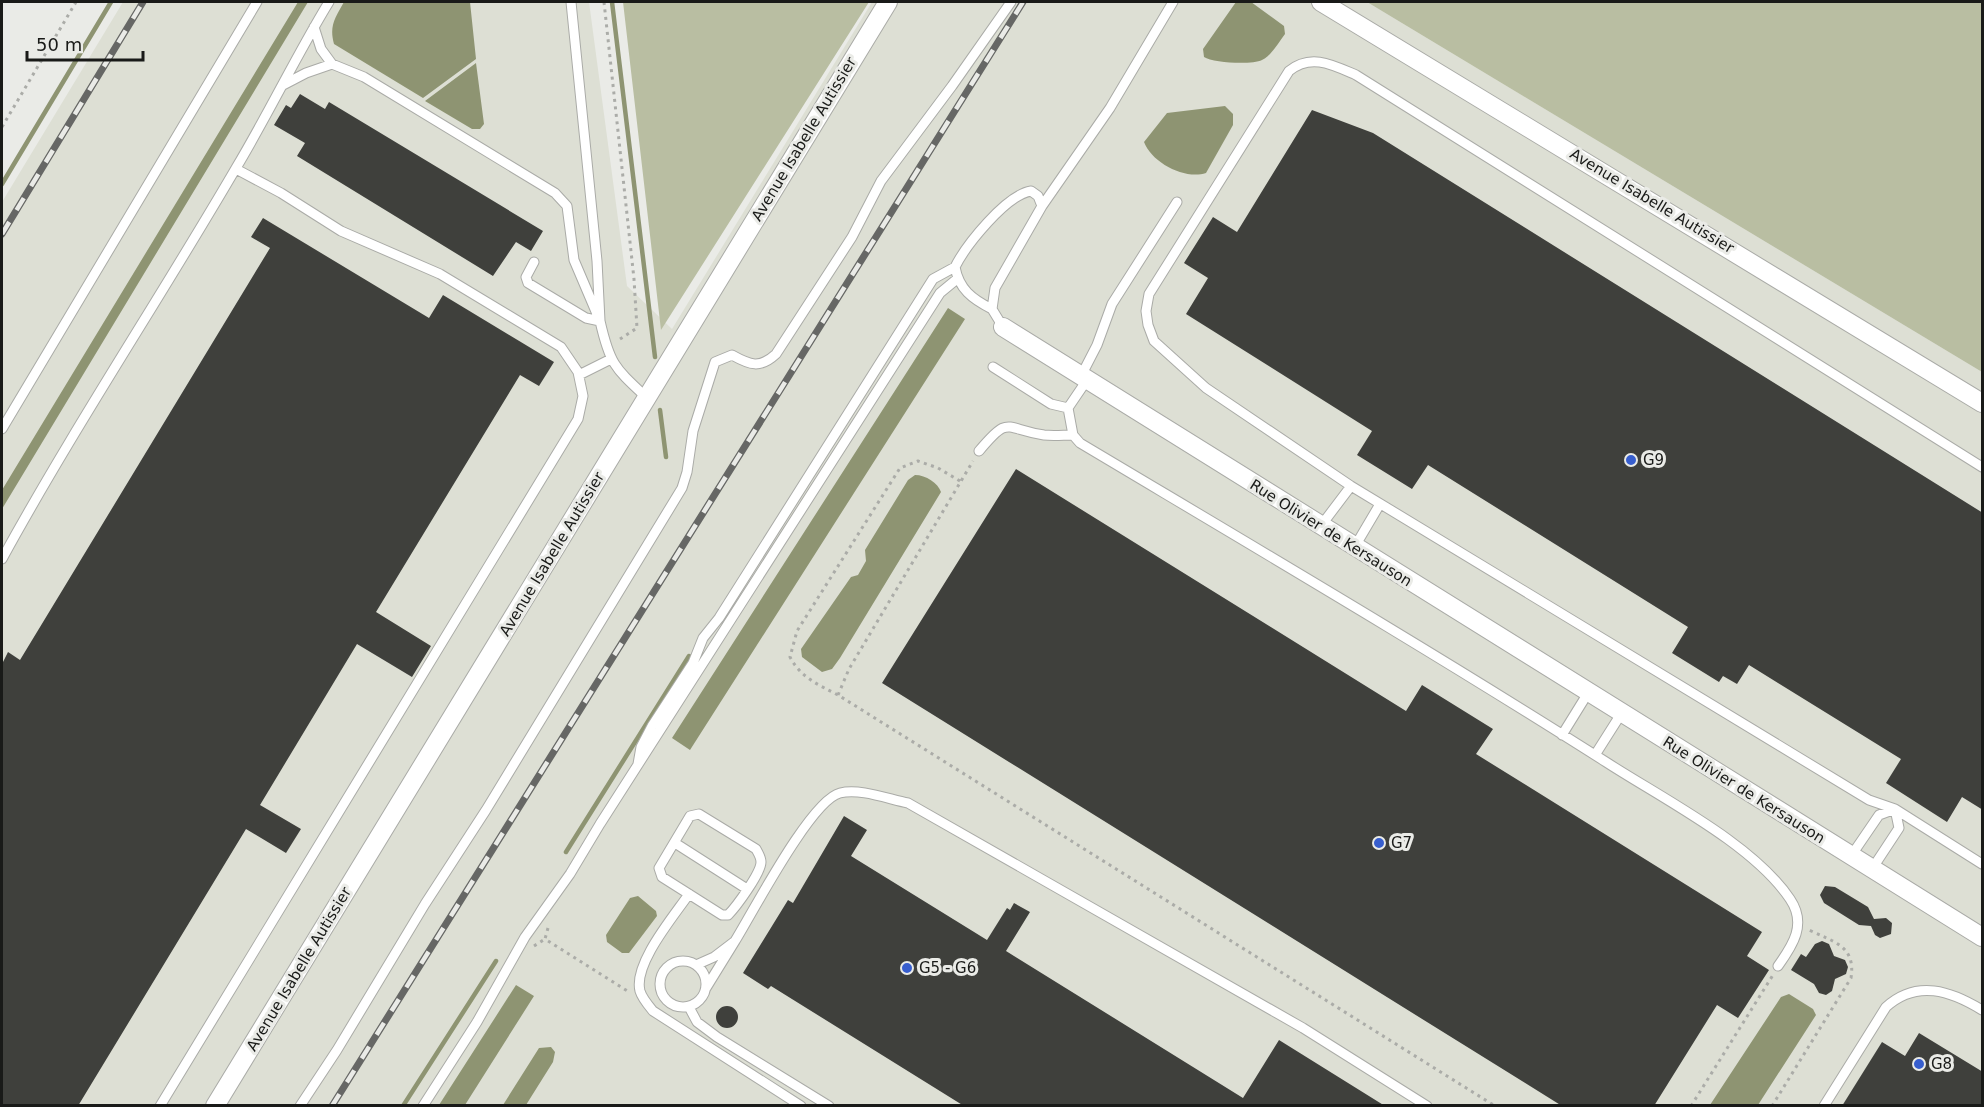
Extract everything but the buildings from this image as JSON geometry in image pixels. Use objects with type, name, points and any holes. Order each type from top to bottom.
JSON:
[{"type":"street","name":"Avenue Isabelle Autissier","points":[[215,1106],[888,2]]},
{"type":"street","name":"Avenue Isabelle Autissier","points":[[1321,2],[1983,403]]},
{"type":"street","name":"Rue Olivier de Kersauson","points":[[1003,327],[1320,527],[1983,938]]},
{"type":"lane","points":[[2,429],[257,2]]},
{"type":"lane","points":[[2,559],[47,476],[236,169],[284,85],[293,61],[329,2]]},
{"type":"lane","points":[[572,2],[597,261],[600,321],[606,348],[615,368],[647,398]]},
{"type":"lane","points":[[300,1106],[492,800],[682,488],[687,472],[693,431],[715,362],[732,355],[758,366],[777,354],[852,237],[881,181],[971,61],[1011,2]]},
{"type":"lane","points":[[1042,206],[1038,196],[1031,191],[1012,198],[961,254],[955,267],[957,279],[961,287],[977,302],[992,309],[995,288],[1042,206],[1110,108],[1173,2]]},
{"type":"lane","points":[[314,27],[321,49],[332,64],[364,78],[555,193],[567,206],[574,260],[600,321]]},
{"type":"lane","points":[[1983,467],[1356,75],[1318,60],[1306,61],[1289,71],[1149,294],[1146,311],[1154,340],[1174,361],[1206,388],[1380,504],[1869,800],[1895,808],[1983,864]]},
{"type":"lane","points":[[284,85],[306,73],[332,64]]},
{"type":"lane","points":[[160,1106],[578,419],[584,396],[579,375],[561,347],[440,274],[341,231],[281,193],[236,169]]},
{"type":"lane","points":[[1177,202],[1113,304],[1084,378],[1068,408],[1073,435],[1080,443],[1473,678],[1752,855],[1792,901],[1798,932],[1794,944],[1778,966]]},
{"type":"lane","points":[[534,262],[526,277],[528,283],[586,318],[600,321]]},
{"type":"lane","points":[[637,770],[645,740],[693,663],[703,638],[719,618],[933,279],[955,267]]},
{"type":"lane","points":[[423,1106],[477,1022],[540,915],[570,874],[637,770],[940,293],[957,279]]},
{"type":"lane","name":"Rue Olivier de Kersauson","points":[[992,309],[1003,327]]},
{"type":"lane","points":[[579,375],[611,359]]},
{"type":"lane","points":[[993,367],[1051,404],[1068,408]]},
{"type":"lane","points":[[979,451],[994,432],[1004,427],[1015,426],[1044,435],[1073,435]]},
{"type":"lane","points":[[1320,527],[1351,486]]},
{"type":"lane","points":[[1354,548],[1380,504]]},
{"type":"lane","points":[[1562,735],[1588,693]]},
{"type":"lane","points":[[1595,755],[1621,714]]},
{"type":"lane","points":[[706,988],[705,975],[696,965],[684,961],[671,964],[662,974],[660,987],[665,999],[676,1007],[689,1007],[701,1000],[706,988],[801,832],[826,800],[841,793],[873,795],[908,804],[1303,1028],[1428,1106]]},
{"type":"lane","points":[[1851,856],[1879,815],[1895,808]]},
{"type":"lane","points":[[1872,869],[1899,828],[1895,808]]},
{"type":"lane","points":[[699,814],[756,849],[761,865],[747,889],[728,915],[722,915],[662,877],[659,868],[690,816],[699,814]]},
{"type":"lane","points":[[675,843],[747,889]]},
{"type":"lane","points":[[689,894],[640,973],[640,990],[646,1003],[653,1011],[801,1106]]},
{"type":"lane","points":[[696,965],[714,957],[735,941]]},
{"type":"lane","points":[[1824,1106],[1886,1006],[1896,997],[1911,991],[1931,990],[1954,994],[1983,1010]]},
{"type":"lane","points":[[689,1007],[697,1022],[717,1037],[829,1106]]},
{"type":"path","points":[[2,127],[76,2]]},
{"type":"path","points":[[604,2],[634,279],[637,328],[606,348]]},
{"type":"path","points":[[838,695],[849,669],[979,451]]},
{"type":"path","points":[[960,481],[938,468],[918,461],[900,468],[797,631],[790,657],[796,668],[806,678],[838,695],[1495,1106]]},
{"type":"path","points":[[540,915],[548,926],[545,939],[646,1003]]},
{"type":"path","points":[[1772,1106],[1851,978],[1853,965],[1842,946],[1797,924]]},
{"type":"path","points":[[1691,1106],[1778,966]]},
{"type":"shaded area","points":[[123,2],[589,2],[627,286],[672,329],[872,2],[1367,2],[1982,372],[1982,1105],[2,1105],[2,202]]},
{"type":"shaded area","points":[[298,2],[308,2],[2,509],[2,490]]},
{"type":"shaded area","points":[[344,2],[470,2],[476,59],[423,98],[334,44],[333,27]]},
{"type":"shaded area","points":[[623,2],[869,2],[661,330]]},
{"type":"shaded area","points":[[1236,2],[1251,2],[1284,26],[1285,34],[1269,55],[1257,62],[1224,62],[1204,57],[1203,49]]},
{"type":"shaded area","points":[[1367,2],[1982,2],[1982,372]]},
{"type":"shaded area","points":[[476,63],[484,124],[480,129],[472,129],[425,101]]},
{"type":"shaded area","points":[[1225,106],[1233,114],[1233,125],[1206,173],[1198,175],[1179,172],[1162,163],[1148,150],[1144,142],[1167,113]]},
{"type":"shaded area","points":[[948,308],[965,319],[690,750],[672,738]]},
{"type":"shaded area","points":[[915,475],[931,480],[941,492],[840,658],[832,669],[822,672],[802,657],[801,649],[851,577],[858,575],[866,561],[865,550],[908,480]]},
{"type":"shaded area","points":[[638,896],[656,911],[657,916],[629,953],[622,953],[607,942],[606,935],[630,898]]},
{"type":"shaded area","points":[[516,985],[534,996],[465,1105],[439,1105]]},
{"type":"shaded area","points":[[1789,994],[1813,1009],[1816,1015],[1758,1105],[1710,1105],[1781,997]]},
{"type":"shaded area","points":[[551,1047],[555,1052],[553,1062],[526,1105],[503,1105],[539,1048]]},
{"type":"waterway","points":[[2,184],[111,2]]},
{"type":"waterway","points":[[612,2],[655,357]]},
{"type":"waterway","points":[[660,410],[666,457]]},
{"type":"waterway","points":[[566,852],[689,656]]},
{"type":"waterway","points":[[403,1106],[496,961]]},
{"type":"railway","points":[[2,234],[143,2]]},
{"type":"railway","points":[[332,1106],[1023,2]]},
{"type":"place","name":"G9","points":[[1631,460]]},
{"type":"place","name":"G7","points":[[1379,843]]},
{"type":"place","name":"G5 - G6","points":[[907,968]]},
{"type":"place","name":"G8","points":[[1919,1064]]}]
